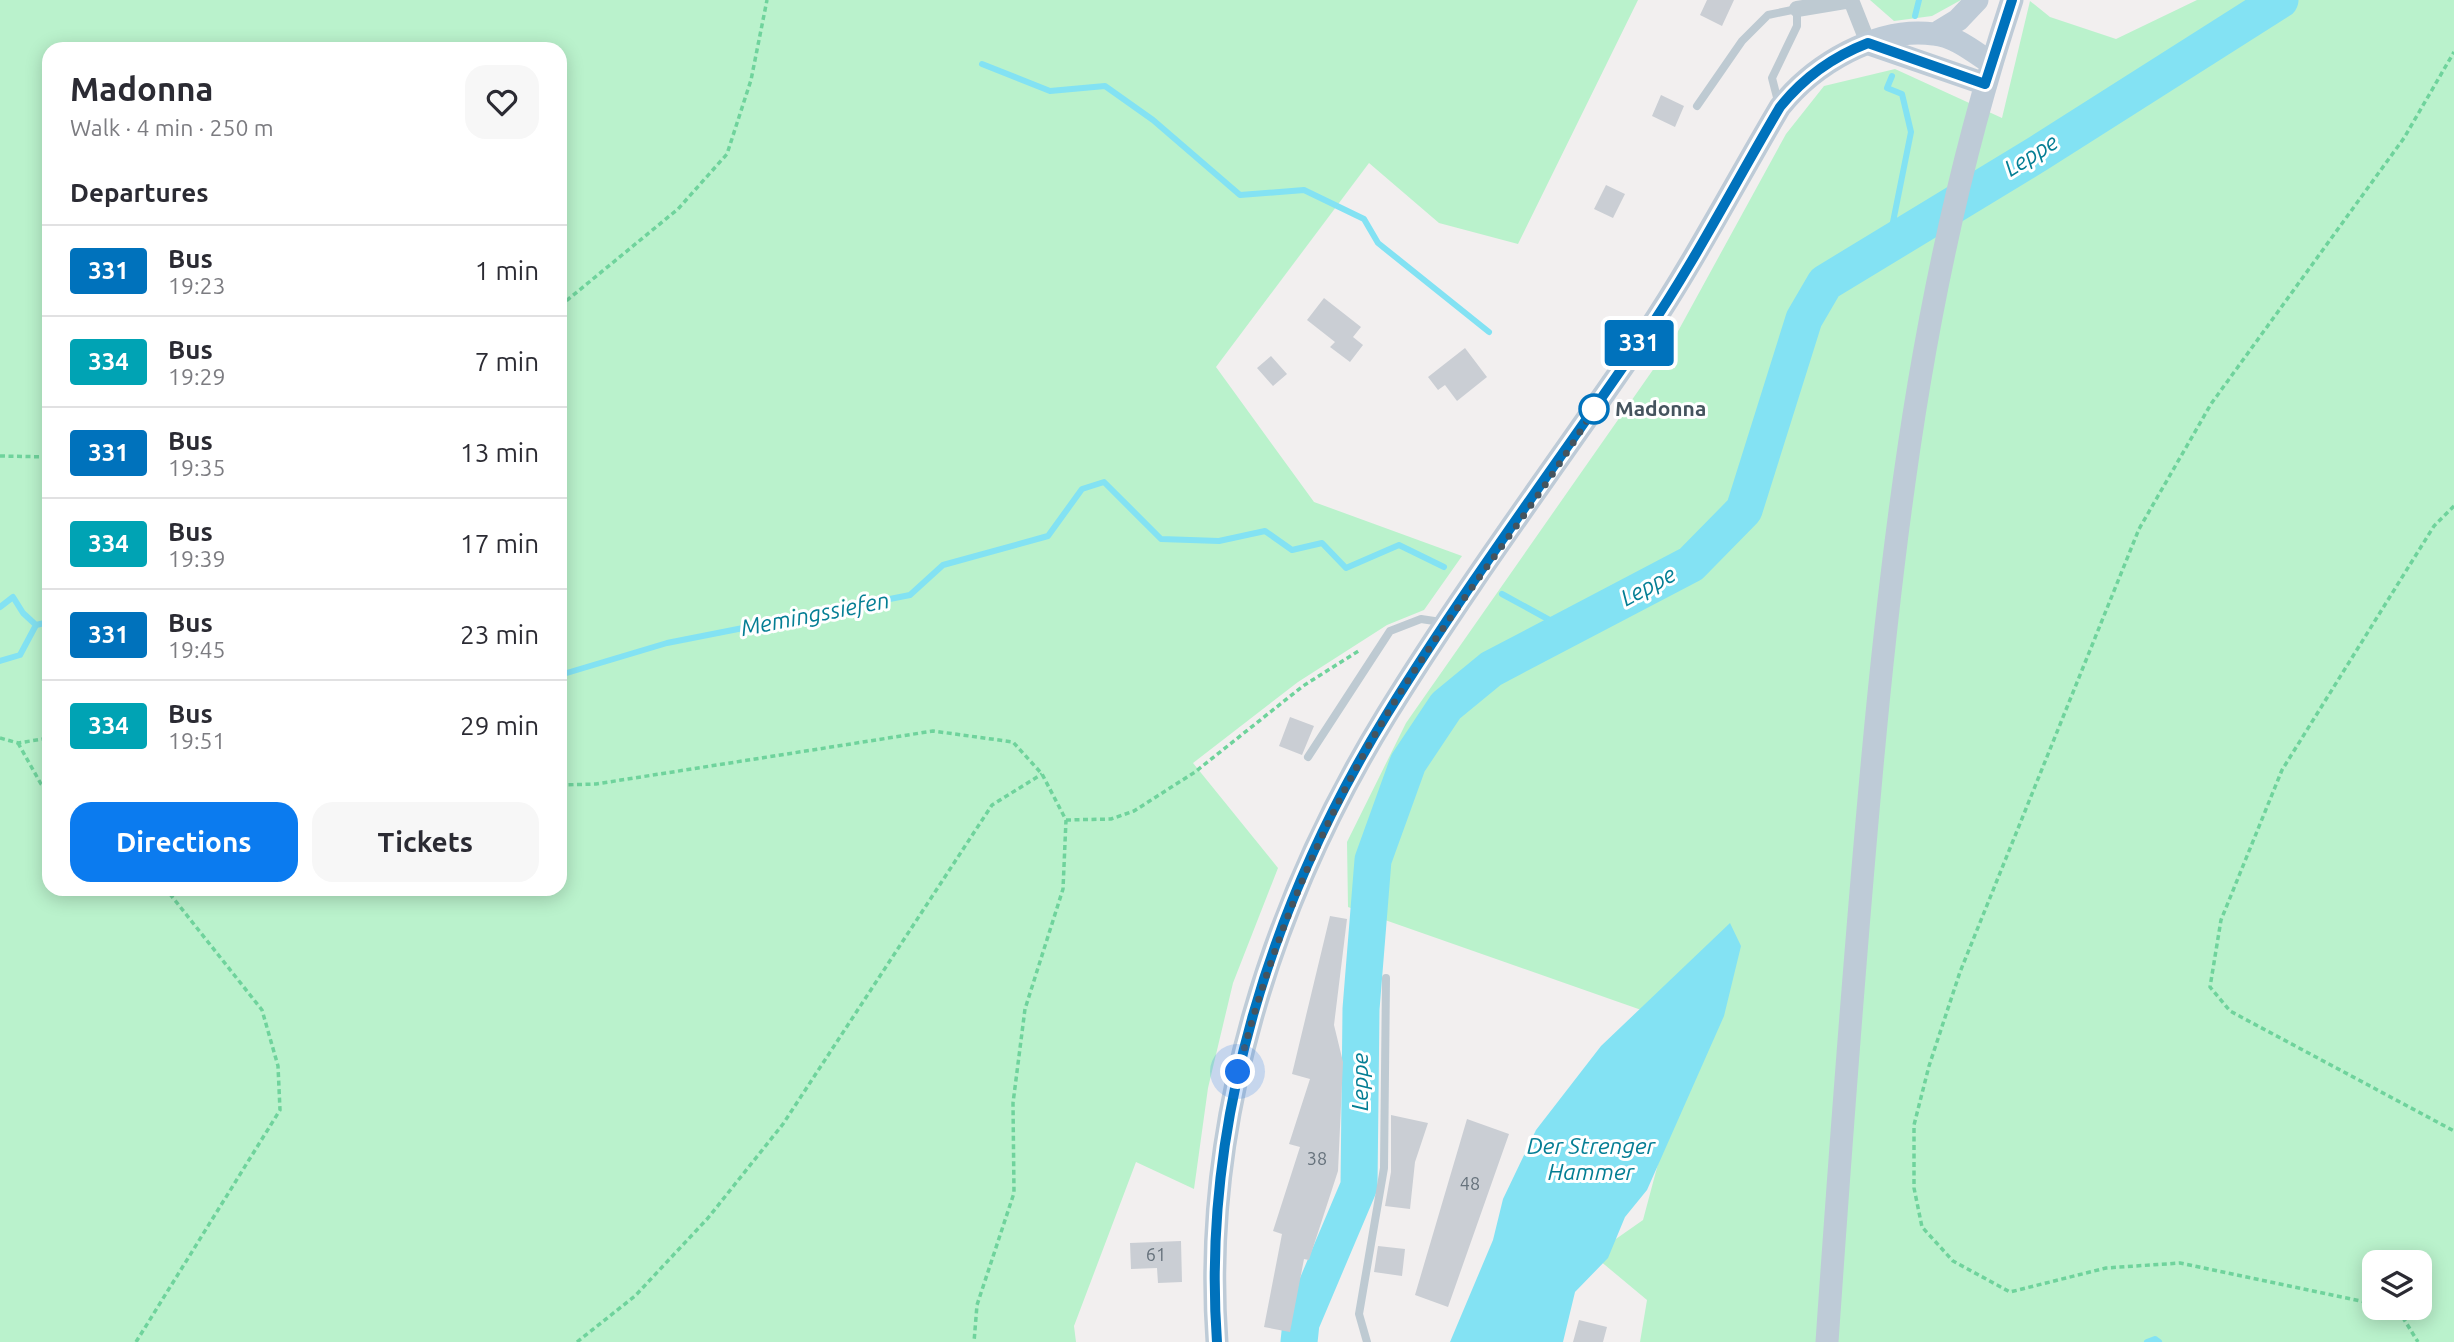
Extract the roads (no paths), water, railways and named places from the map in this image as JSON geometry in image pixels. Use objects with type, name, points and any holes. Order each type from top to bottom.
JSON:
[{"type":"main road","points":[[1217,1342],[1219,1180],[1232,1096],[1256,1000],[1287,915],[1324,831],[1386,716],[1648,330],[1780,107],[1797,86],[1821,67],[1868,43],[1935,34],[1958,20],[1977,0]]},
{"type":"main road","points":[[1828,1342],[1853,979],[1878,705],[1918,374],[1947,229],[1988,74],[2012,0]]},
{"type":"main road","points":[[1935,34],[1970,49],[1988,74]]},
{"type":"main road","points":[[1868,43],[1988,74]]},
{"type":"street","points":[[1797,9],[1851,0],[1868,43]]},
{"type":"lane","points":[[1697,106],[1742,41],[1768,15],[1797,9],[1797,26],[1772,78],[1780,107]]},
{"type":"lane","points":[[1308,757],[1390,631],[1421,619],[1447,624]]},
{"type":"lane","points":[[1367,1342],[1359,1314],[1384,1168],[1386,978]]},
{"type":"water","name":"Der Strenger Hammer","points":[[1730,923],[1741,946],[1724,1016],[1647,1190],[1625,1217],[1608,1258],[1575,1292],[1563,1342],[1450,1342],[1493,1240],[1503,1199],[1536,1130],[1601,1046]]},
{"type":"waterway","points":[[1915,16],[1919,0]]},
{"type":"waterway","name":"Leppe","points":[[1299,1342],[1301,1323],[1359,1186],[1361,1009],[1373,860],[1408,763],[1446,706],[1491,669],[1691,564],[1744,510],[1804,319],[1825,283],[2039,153],[2280,0]]},
{"type":"waterway","points":[[982,64],[1050,91],[1105,86],[1153,120],[1240,195],[1304,190],[1364,219],[1378,243],[1489,332]]},
{"type":"waterway","points":[[1889,242],[1911,132],[1902,94],[1887,88],[1892,76]]},
{"type":"waterway","name":"Memingssiefen","points":[[567,673],[667,643],[910,595],[943,565],[1048,536],[1082,489],[1104,482],[1161,539],[1219,541],[1265,531],[1292,550],[1322,543],[1346,568],[1399,545],[1444,567]]},
{"type":"waterway","name":"Memingssiefen","points":[[1502,594],[1566,629]]},
{"type":"waterway","name":"Memingssiefen","points":[[0,607],[13,597],[23,613],[36,625],[42,624]]},
{"type":"waterway","points":[[0,661],[20,655],[36,625]]},
{"type":"waterway","points":[[2147,1342],[2155,1339],[2159,1342]]},
{"type":"place","name":"Madonna","points":[[1594,409]]}]
